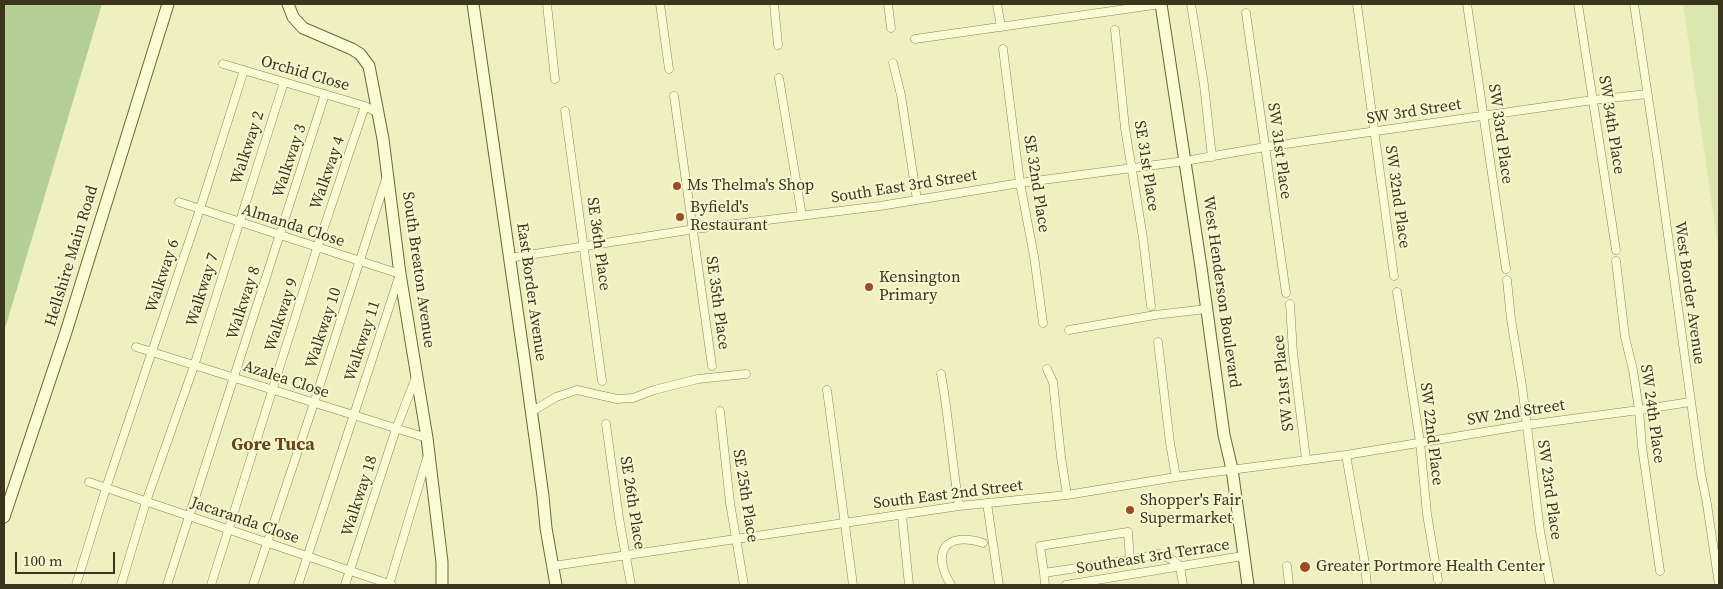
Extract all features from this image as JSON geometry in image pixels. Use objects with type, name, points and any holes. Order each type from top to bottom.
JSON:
[{"type":"street","name":"Hellshire Main Road","points":[[4,517],[66,332],[168,4]]},
{"type":"street","name":"South Breaton Avenue","points":[[288,4],[293,17],[303,28],[352,49],[369,66],[388,172],[400,274],[427,438],[442,562],[442,585]]},
{"type":"street","name":"East Border Avenue","points":[[473,4],[546,528],[556,585]]},
{"type":"street","points":[[547,4],[555,79]]},
{"type":"street","points":[[660,4],[669,69]]},
{"type":"street","points":[[774,4],[778,45]]},
{"type":"street","points":[[888,4],[892,28]]},
{"type":"street","points":[[997,4],[1001,27]]},
{"type":"street","points":[[915,39],[1161,4]]},
{"type":"street","name":"West Henderson Boulevard","points":[[1161,4],[1224,435],[1232,469],[1248,585]]},
{"type":"street","points":[[1191,4],[1206,101],[1212,156]]},
{"type":"street","name":"SW 32nd Place","points":[[1357,4],[1394,276]]},
{"type":"street","name":"SW 33rd Place","points":[[1467,4],[1506,269]]},
{"type":"street","name":"SW 34th Place","points":[[1578,4],[1616,250]]},
{"type":"street","name":"West Border Avenue","points":[[1634,4],[1658,163],[1690,402],[1719,585]]},
{"type":"street","name":"SW 31st Place","points":[[1246,12],[1286,293]]},
{"type":"street","name":"SE 31st Place","points":[[1115,30],[1125,128],[1143,238],[1151,306]]},
{"type":"street","name":"SE 32nd Place","points":[[1003,49],[1020,183],[1034,256],[1043,323]]},
{"type":"street","points":[[893,63],[901,95],[917,200]]},
{"type":"street","name":"Orchid Close","points":[[223,64],[365,106],[378,113]]},
{"type":"street","name":"Walkway 6","points":[[76,585],[106,488],[200,209],[244,70]]},
{"type":"street","points":[[779,78],[802,216]]},
{"type":"street","name":"Walkway 2","points":[[239,222],[284,82]]},
{"type":"street","name":"Walkway 3","points":[[280,236],[325,94]]},
{"type":"street","name":"SW 3rd Street","points":[[1185,161],[1265,147],[1647,94]]},
{"type":"street","name":"SE 35th Place","points":[[674,96],[712,366]]},
{"type":"street","name":"Walkway 4","points":[[317,248],[365,106]]},
{"type":"street","name":"SE 36th Place","points":[[565,111],[602,381]]},
{"type":"street","name":"South East 3rd Street","points":[[509,258],[692,230],[1185,161]]},
{"type":"street","name":"Walkway 10","points":[[253,585],[388,172]]},
{"type":"street","name":"Almanda Close","points":[[179,202],[400,274]]},
{"type":"street","name":"Walkway 7","points":[[121,585],[146,502],[194,366],[239,222]]},
{"type":"street","name":"Walkway 8","points":[[167,585],[280,236]]},
{"type":"street","name":"Walkway 9","points":[[211,585],[317,248]]},
{"type":"street","name":"SW 24th Place","points":[[1616,261],[1625,337],[1633,370],[1639,410],[1642,447],[1660,571]]},
{"type":"street","name":"Walkway 11","points":[[298,585],[400,274]]},
{"type":"street","name":"SW 23rd Place","points":[[1507,280],[1540,530],[1550,585]]},
{"type":"street","name":"SW 22nd Place","points":[[1397,292],[1420,442],[1427,514],[1438,580]]},
{"type":"street","name":"SW 21st Place","points":[[1290,304],[1293,353],[1306,459]]},
{"type":"street","points":[[1068,330],[1206,308]]},
{"type":"street","points":[[1158,342],[1176,477]]},
{"type":"street","name":"Azalea Close","points":[[136,347],[427,438]]},
{"type":"street","points":[[1047,369],[1053,382],[1061,457],[1068,495]]},
{"type":"street","points":[[531,412],[556,396],[577,390],[617,399],[633,398],[654,390],[698,379],[721,375],[746,374]]},
{"type":"street","points":[[941,374],[946,399],[953,472],[959,506]]},
{"type":"street","name":"Walkway 18","points":[[345,585],[396,429],[417,375]]},
{"type":"street","points":[[827,390],[853,585]]},
{"type":"street","name":"SW 2nd Street","points":[[1346,455],[1526,425],[1690,402]]},
{"type":"street","name":"SE 25th Place","points":[[720,411],[730,503],[744,585]]},
{"type":"street","name":"SE 26th Place","points":[[606,424],[630,585]]},
{"type":"street","points":[[390,585],[428,455]]},
{"type":"street","points":[[1346,455],[1367,585]]},
{"type":"street","name":"South East 2nd Street","points":[[554,566],[902,516],[959,506],[1068,495],[1176,477],[1346,455]]},
{"type":"street","name":"Jacaranda Close","points":[[89,482],[390,585]]},
{"type":"street","points":[[988,503],[999,585]]},
{"type":"street","points":[[902,516],[909,585]]},
{"type":"street","points":[[1045,585],[1040,546],[1128,532],[1130,560]]},
{"type":"street","points":[[951,585],[942,567],[940,558],[945,547],[965,538],[983,542]]},
{"type":"street","points":[[1044,573],[1159,554],[1171,558],[1180,566],[1183,585]]},
{"type":"street","name":"Southeast 3rd Terrace","points":[[1066,585],[1244,556]]},
{"type":"street","points":[[1287,566],[1289,585]]},
{"type":"green space","points":[[4,4],[102,4],[4,332]]},
{"type":"green space","points":[[1683,4],[1719,4],[1719,255]]},
{"type":"place","name":"Ms Thelma's Shop","points":[[677,186]]},
{"type":"place","name":"Byfield's Restaurant","points":[[680,217]]},
{"type":"place","name":"Kensington Primary","points":[[869,287]]},
{"type":"place","name":"Shopper's Fair Supermarket","points":[[1130,510]]},
{"type":"place","name":"Greater Portmore Health Center","points":[[1305,567]]},
{"type":"district","name":"Gore Tuca","points":[[273,445]]}]
